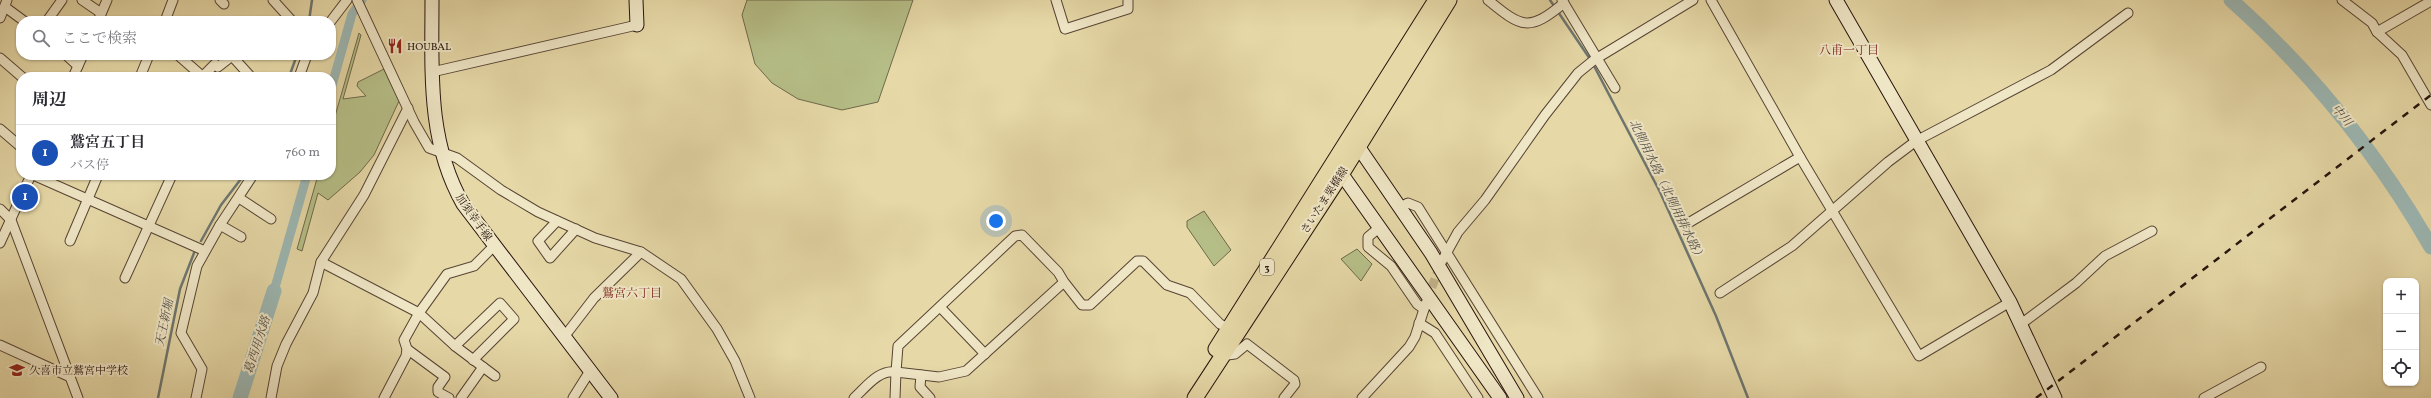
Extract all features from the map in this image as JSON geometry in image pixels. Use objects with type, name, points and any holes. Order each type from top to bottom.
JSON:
[{"type":"main road","name":"加須幸手線","points":[[432,0],[432,103],[440,150],[454,189],[494,246],[611,398]]},
{"type":"main road","points":[[636,0],[637,25]]},
{"type":"main road","name":"さいたま栗橋線","points":[[1184,398],[1217,355],[1337,168],[1436,0]]},
{"type":"main road","name":"さいたま栗橋線","points":[[1354,140],[1449,0]]},
{"type":"main road","points":[[1836,0],[2010,302],[2055,398]]},
{"type":"main road","points":[[1354,140],[1431,253],[1517,398]]},
{"type":"main road","points":[[1337,168],[1500,398]]},
{"type":"main road","name":"さいたま栗橋線","points":[[1195,398],[1217,355],[1228,328],[1337,168]]},
{"type":"street","points":[[51,16],[62,0]]},
{"type":"street","points":[[82,0],[98,16]]},
{"type":"street","points":[[99,16],[107,0]]},
{"type":"street","points":[[166,16],[173,0]]},
{"type":"street","points":[[273,0],[287,16]]},
{"type":"street","points":[[335,16],[347,0]]},
{"type":"street","points":[[356,0],[362,9],[408,108],[429,148],[440,150],[457,158],[538,212],[595,238],[641,252],[681,278],[717,329],[735,361],[750,398]]},
{"type":"street","points":[[1056,0],[1064,29],[1128,9],[1128,0]]},
{"type":"street","points":[[1488,0],[1503,12],[1525,23],[1536,23],[1546,18],[1563,1],[1593,61],[1615,88]]},
{"type":"street","points":[[1442,261],[1445,251],[1545,115],[1593,61],[1693,0]]},
{"type":"street","points":[[1711,0],[1800,157],[1919,356],[2010,302]]},
{"type":"street","points":[[2342,0],[2372,23],[2377,32],[2402,55],[2431,105]]},
{"type":"street","points":[[2377,32],[2431,1]]},
{"type":"street","points":[[0,18],[6,3],[19,16]]},
{"type":"street","points":[[1720,293],[1792,246],[1888,162],[1916,141],[2051,70],[2128,13]]},
{"type":"street","points":[[432,72],[637,25]]},
{"type":"street","points":[[0,58],[16,72]]},
{"type":"street","points":[[71,60],[78,66]]},
{"type":"street","points":[[75,72],[81,60]]},
{"type":"street","points":[[141,72],[145,60]]},
{"type":"street","points":[[184,60],[197,72]]},
{"type":"street","points":[[208,72],[215,64],[218,68],[227,60]]},
{"type":"street","points":[[236,60],[246,72]]},
{"type":"street","points":[[301,72],[305,60]]},
{"type":"street","points":[[271,398],[277,366],[286,344],[313,293],[321,262],[364,194],[408,108]]},
{"type":"street","points":[[0,129],[16,143]]},
{"type":"street","points":[[1690,222],[1800,157]]},
{"type":"street","points":[[0,243],[30,180]]},
{"type":"street","points":[[43,180],[149,225],[205,251]]},
{"type":"street","points":[[70,241],[96,180]]},
{"type":"street","points":[[125,278],[170,180]]},
{"type":"street","points":[[196,398],[202,369],[181,333],[181,328],[196,270],[220,225],[250,180]]},
{"type":"street","points":[[239,198],[271,219]]},
{"type":"street","points":[[1400,207],[1408,203],[1418,207],[1538,398]]},
{"type":"street","points":[[0,209],[10,220],[78,398]]},
{"type":"street","points":[[557,221],[538,241],[550,258],[576,229]]},
{"type":"street","points":[[220,225],[241,237]]},
{"type":"street","points":[[1362,398],[1410,347],[1425,306],[1417,304],[1391,266],[1368,247],[1368,237],[1380,227]]},
{"type":"street","points":[[2021,324],[2076,283],[2105,256],[2152,231]]},
{"type":"street","points":[[895,398],[898,346],[1015,236],[1022,235],[1058,272],[1082,305],[1090,305],[1137,261],[1143,261],[1167,285],[1190,293],[1220,324],[1228,328]]},
{"type":"street","points":[[449,398],[438,392],[438,387],[445,377],[407,349],[404,340],[419,313],[447,274],[474,266],[494,246]]},
{"type":"street","points":[[564,336],[594,298],[641,252]]},
{"type":"street","points":[[321,262],[419,313],[455,346],[494,376]]},
{"type":"street","points":[[854,398],[882,373],[896,372],[939,377],[966,371],[1064,282]]},
{"type":"street","points":[[455,346],[500,303],[514,319],[473,360]]},
{"type":"street","points":[[940,307],[985,354]]},
{"type":"street","points":[[1419,323],[1435,333],[1478,398]]},
{"type":"street","points":[[1217,355],[1235,354],[1247,344],[1294,380],[1295,384],[1284,398]]},
{"type":"street","points":[[0,345],[70,377]]},
{"type":"street","points":[[384,398],[407,349]]},
{"type":"street","points":[[461,398],[483,367]]},
{"type":"street","points":[[2204,398],[2260,367]]},
{"type":"street","points":[[573,398],[590,371]]},
{"type":"street","points":[[921,375],[920,387],[930,398]]},
{"type":"green space","points":[[747,0],[913,0],[878,102],[842,110],[798,99],[772,83],[755,64],[742,15]]},
{"type":"green space","points":[[359,33],[361,35],[343,99],[366,96],[357,86],[358,82],[384,69],[399,101],[374,155],[360,172],[328,200],[318,193],[302,251],[297,249],[317,180],[336,180],[336,113]]},
{"type":"green space","points":[[1204,211],[1231,250],[1214,266],[1187,227],[1187,221]]},
{"type":"green space","points":[[1357,249],[1372,264],[1361,281],[1341,259]]},
{"type":"waterway","name":"天王新堀","points":[[310,16],[312,0]]},
{"type":"waterway","points":[[336,72],[352,14],[362,0]]},
{"type":"waterway","name":"北側用水路（北側用排水路）","points":[[1550,0],[1590,59]]},
{"type":"waterway","name":"中川","points":[[2231,0],[2261,27],[2289,56],[2341,115],[2388,179],[2431,247]]},
{"type":"waterway","name":"天王新堀","points":[[291,72],[295,60]]},
{"type":"waterway","name":"北側用水路（北側用排水路）","points":[[1593,64],[1660,192],[1716,316],[1748,398]]},
{"type":"waterway","name":"天王新堀","points":[[201,241],[221,205],[240,180]]},
{"type":"waterway","points":[[274,291],[306,180]]},
{"type":"waterway","name":"天王新堀","points":[[158,398],[180,289],[194,253]]},
{"type":"waterway","name":"葛西用水路","points":[[240,398],[274,291]]},
{"type":"tunnel","points":[[1427,300],[1441,263]]},
{"type":"railway","points":[[2036,398],[2431,95]]},
{"type":"place","name":"HOUBAL","points":[[395,46]]},
{"type":"place","name":"鷲宮五丁目","points":[[25,197]]},
{"type":"place","name":"久喜市立鷲宮中学校","points":[[17,370]]},
{"type":"district","name":"八甫一丁目","points":[[1849,50]]},
{"type":"district","name":"鷲宮六丁目","points":[[632,293]]}]
